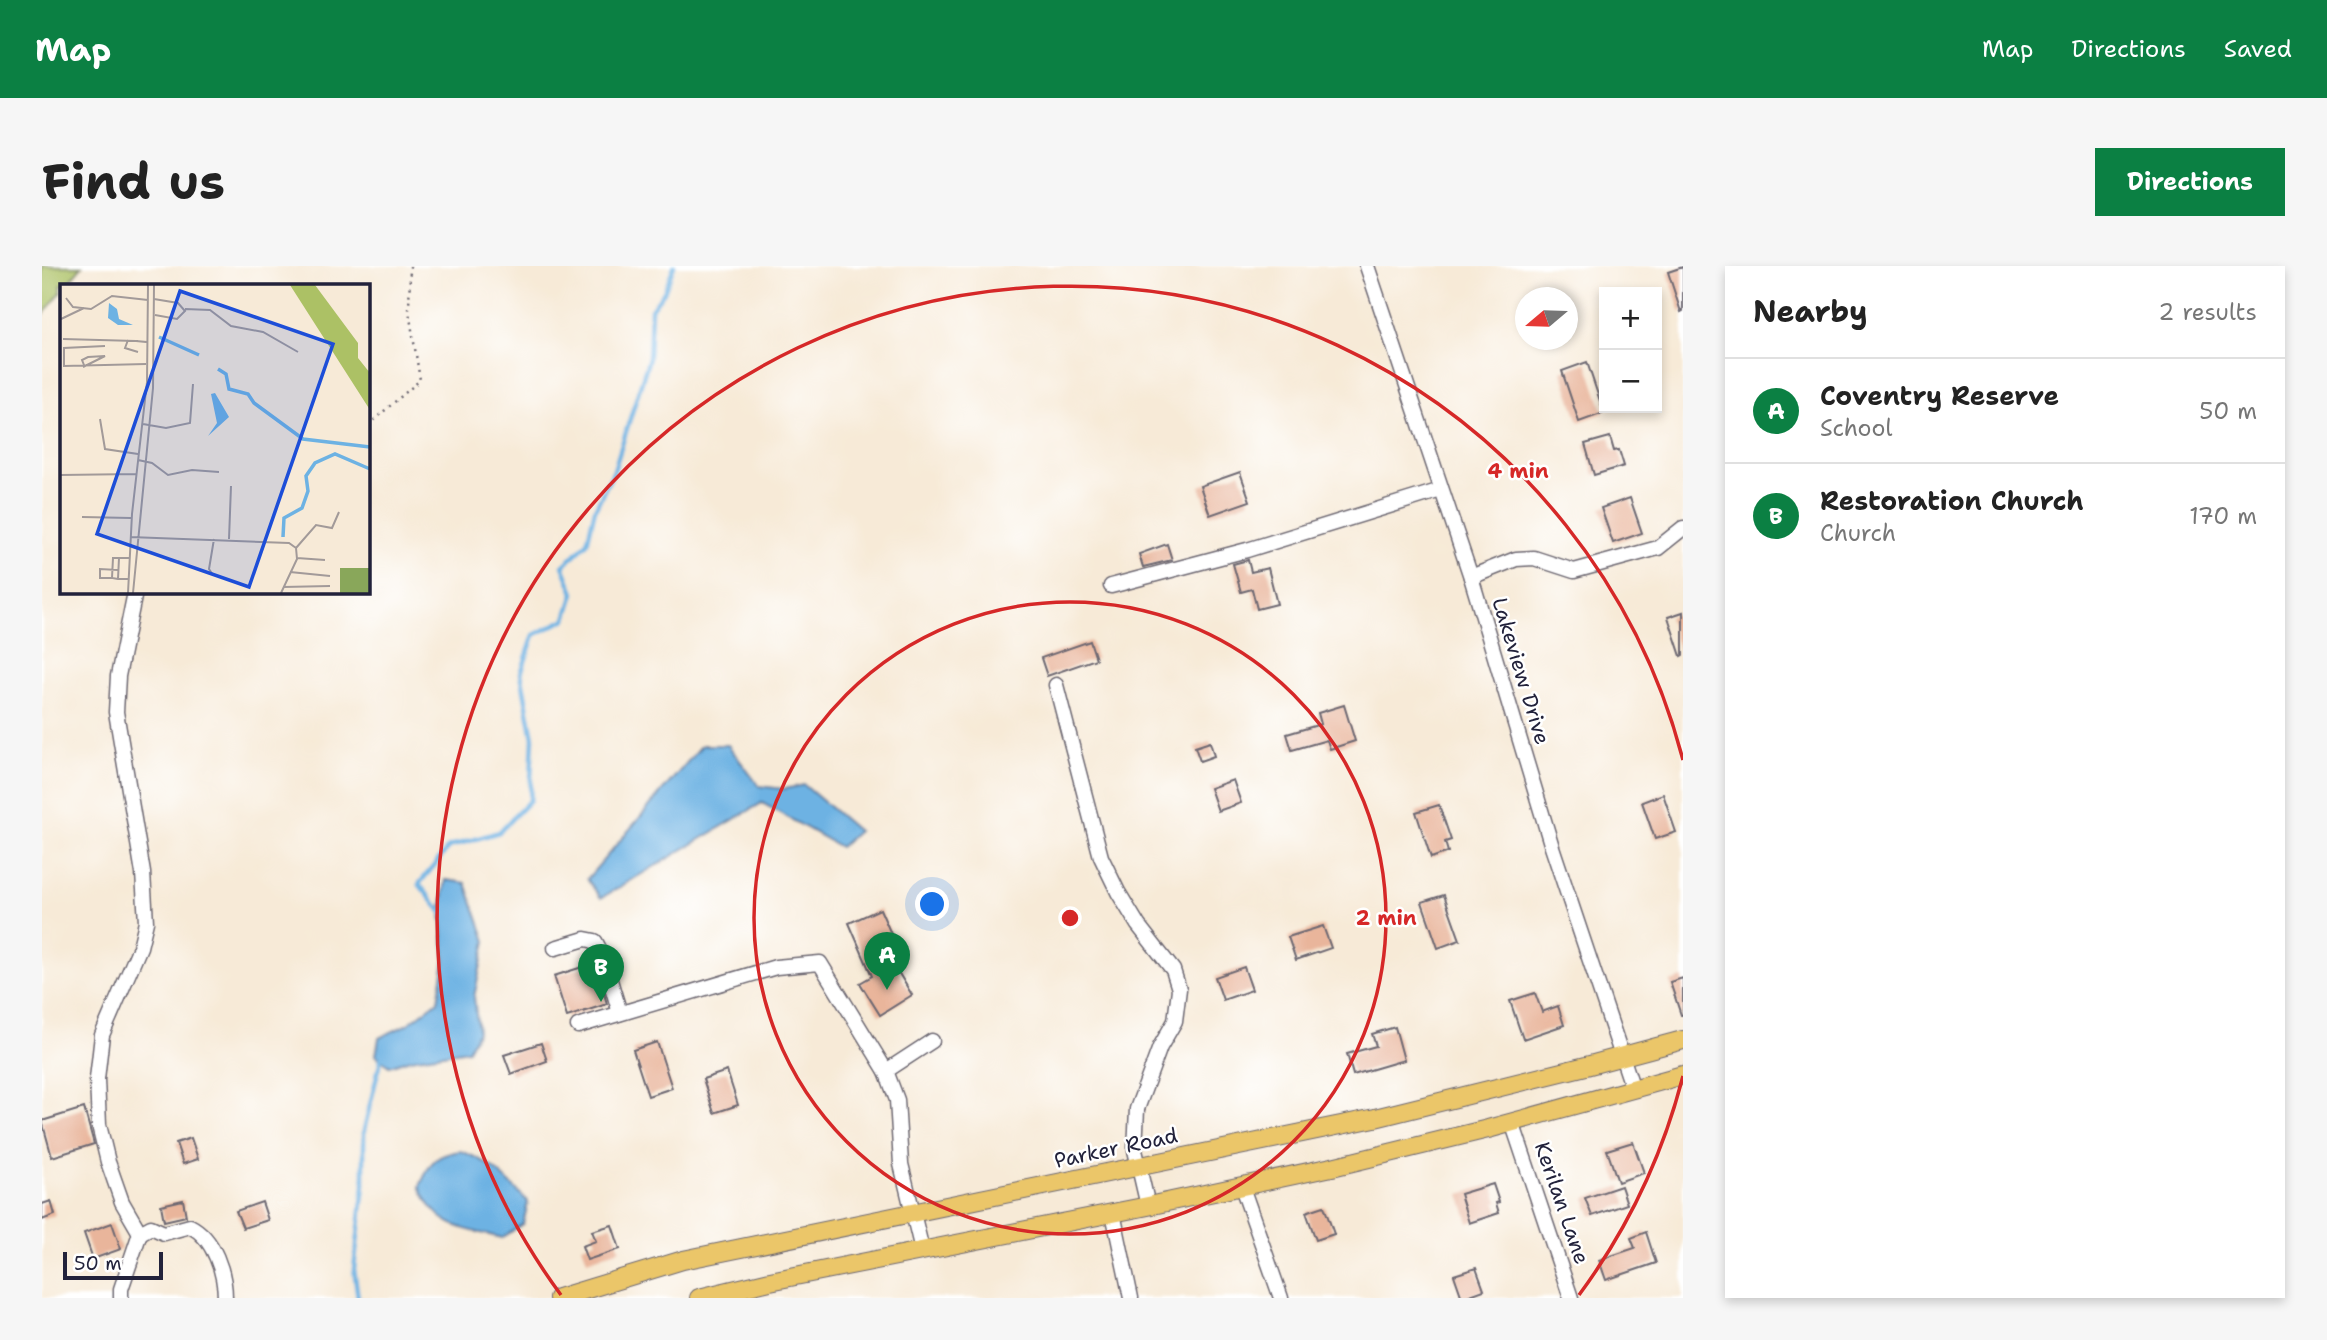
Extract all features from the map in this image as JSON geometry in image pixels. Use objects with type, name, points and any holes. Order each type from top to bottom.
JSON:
[{"type":"main road","name":"Parker Road","points":[[558,1298],[683,1259],[1375,1118],[1683,1040]]},
{"type":"main road","points":[[699,1298],[758,1283],[1242,1187],[1512,1122],[1683,1075]]},
{"type":"street","name":"Lakeview Drive","points":[[1367,266],[1471,577],[1552,847],[1633,1089]]},
{"type":"street","points":[[1111,586],[1247,550],[1441,489]]},
{"type":"street","points":[[1471,577],[1516,559],[1534,558],[1574,571],[1658,548],[1683,528]]},
{"type":"street","points":[[135,593],[118,676],[116,712],[143,873],[146,922],[140,947],[102,1035],[97,1079],[99,1125],[108,1162],[122,1202],[140,1233]]},
{"type":"street","points":[[1056,685],[1101,858],[1131,914],[1173,970],[1179,989],[1175,1021],[1160,1047],[1137,1109],[1135,1150],[1148,1206]]},
{"type":"street","points":[[555,948],[585,939],[595,941],[602,954],[620,1013]]},
{"type":"street","points":[[578,1026],[776,967],[820,963],[886,1071],[897,1100],[901,1164],[922,1250]]},
{"type":"street","points":[[886,1071],[932,1041]]},
{"type":"street","name":"Kerilan Lane","points":[[1512,1122],[1572,1298]]},
{"type":"street","points":[[1242,1187],[1281,1298]]},
{"type":"street","points":[[1113,1213],[1131,1298]]},
{"type":"street","points":[[121,1298],[121,1289],[140,1233],[151,1227],[164,1233],[190,1226],[197,1230],[220,1261],[225,1279],[225,1298]]},
{"type":"path","points":[[369,424],[420,380],[409,310],[410,266]]},
{"type":"green space","points":[[42,266],[82,266],[67,284],[60,284],[60,293],[42,316]]},
{"type":"water","points":[[702,745],[728,745],[759,786],[784,789],[804,785],[858,831],[840,847],[762,803],[601,898],[587,879]]},
{"type":"water","points":[[446,880],[466,883],[486,941],[474,997],[478,1031],[468,1050],[410,1059],[389,1066],[376,1055],[379,1038],[408,1024],[438,1001],[445,960],[441,912]]},
{"type":"water","points":[[460,1151],[489,1165],[528,1202],[523,1224],[502,1238],[463,1228],[443,1219],[434,1211],[420,1186],[434,1161],[443,1155]]},
{"type":"building","points":[[1683,267],[1683,311],[1681,312],[1668,272]]},
{"type":"building","points":[[1587,362],[1599,398],[1599,413],[1604,413],[1579,422],[1562,371]]},
{"type":"building","points":[[1610,437],[1614,451],[1619,450],[1624,466],[1594,475],[1585,444]]},
{"type":"building","points":[[1240,472],[1250,501],[1210,515],[1200,486]]},
{"type":"building","points":[[1630,498],[1642,533],[1613,543],[1601,508]]},
{"type":"building","points":[[1167,544],[1172,560],[1143,567],[1139,554]]},
{"type":"building","points":[[1248,560],[1251,572],[1268,568],[1277,604],[1257,609],[1252,589],[1241,592],[1233,564]]},
{"type":"building","points":[[1683,612],[1683,655],[1681,656],[1668,617]]},
{"type":"building","points":[[1090,641],[1096,659],[1047,676],[1041,658]]},
{"type":"building","points":[[1344,705],[1355,741],[1330,749],[1327,740],[1292,750],[1287,734],[1321,724],[1318,713]]},
{"type":"building","points":[[1210,742],[1214,756],[1200,761],[1195,747]]},
{"type":"building","points":[[1233,780],[1241,803],[1218,811],[1210,788]]},
{"type":"building","points":[[1663,794],[1676,832],[1655,839],[1642,802]]},
{"type":"building","points":[[1439,805],[1451,840],[1445,842],[1448,852],[1431,858],[1416,812]]},
{"type":"building","points":[[1444,895],[1460,940],[1438,948],[1422,902]]},
{"type":"building","points":[[880,909],[899,952],[889,957],[912,995],[880,1015],[860,983],[872,976],[849,923]]},
{"type":"building","points":[[1323,926],[1331,948],[1296,960],[1288,937]]},
{"type":"building","points":[[595,963],[607,1004],[567,1017],[554,976]]},
{"type":"building","points":[[1244,967],[1252,990],[1223,1000],[1215,977]]},
{"type":"building","points":[[1683,978],[1683,1015],[1681,1015],[1670,982]]},
{"type":"building","points":[[1535,993],[1542,1012],[1558,1006],[1564,1025],[1523,1039],[1510,1001]]},
{"type":"building","points":[[1395,1027],[1404,1060],[1353,1075],[1347,1054],[1376,1046],[1372,1034]]},
{"type":"building","points":[[657,1042],[672,1088],[648,1096],[633,1050]]},
{"type":"building","points":[[541,1043],[547,1061],[511,1074],[504,1055]]},
{"type":"building","points":[[727,1071],[738,1105],[714,1113],[703,1079]]},
{"type":"building","points":[[84,1108],[94,1144],[52,1157],[42,1121]]},
{"type":"building","points":[[191,1138],[198,1159],[183,1164],[176,1143]]},
{"type":"building","points":[[1633,1142],[1644,1173],[1618,1182],[1607,1150]]},
{"type":"building","points":[[1493,1184],[1499,1202],[1496,1203],[1499,1213],[1469,1223],[1460,1194]]},
{"type":"building","points":[[1621,1186],[1627,1204],[1592,1216],[1585,1198]]},
{"type":"building","points":[[183,1200],[186,1216],[164,1221],[161,1205]]},
{"type":"building","points":[[51,1201],[55,1215],[42,1220],[42,1204]]},
{"type":"building","points":[[262,1202],[268,1220],[243,1228],[236,1211]]},
{"type":"building","points":[[1324,1206],[1334,1234],[1316,1240],[1306,1212]]},
{"type":"building","points":[[112,1223],[121,1249],[93,1259],[84,1233]]},
{"type":"building","points":[[612,1225],[620,1249],[587,1260],[582,1246],[596,1241],[592,1231]]},
{"type":"building","points":[[1646,1232],[1656,1263],[1606,1280],[1599,1260],[1635,1248],[1631,1238]]},
{"type":"building","points":[[1476,1268],[1484,1290],[1462,1298],[1454,1275]]},
{"type":"waterway","points":[[444,915],[419,884],[449,847],[499,832],[530,800],[533,738],[521,673],[534,635],[566,619],[574,593],[563,566],[587,543],[595,509],[614,470],[649,358],[651,309],[664,292],[674,266]]},
{"type":"waterway","points":[[358,1298],[354,1269],[364,1186],[364,1130],[381,1059],[386,1056]]},
{"type":"place","name":"Coventry Reserve","points":[[887,990]]},
{"type":"place","name":"Restoration Church","points":[[601,1002]]}]
